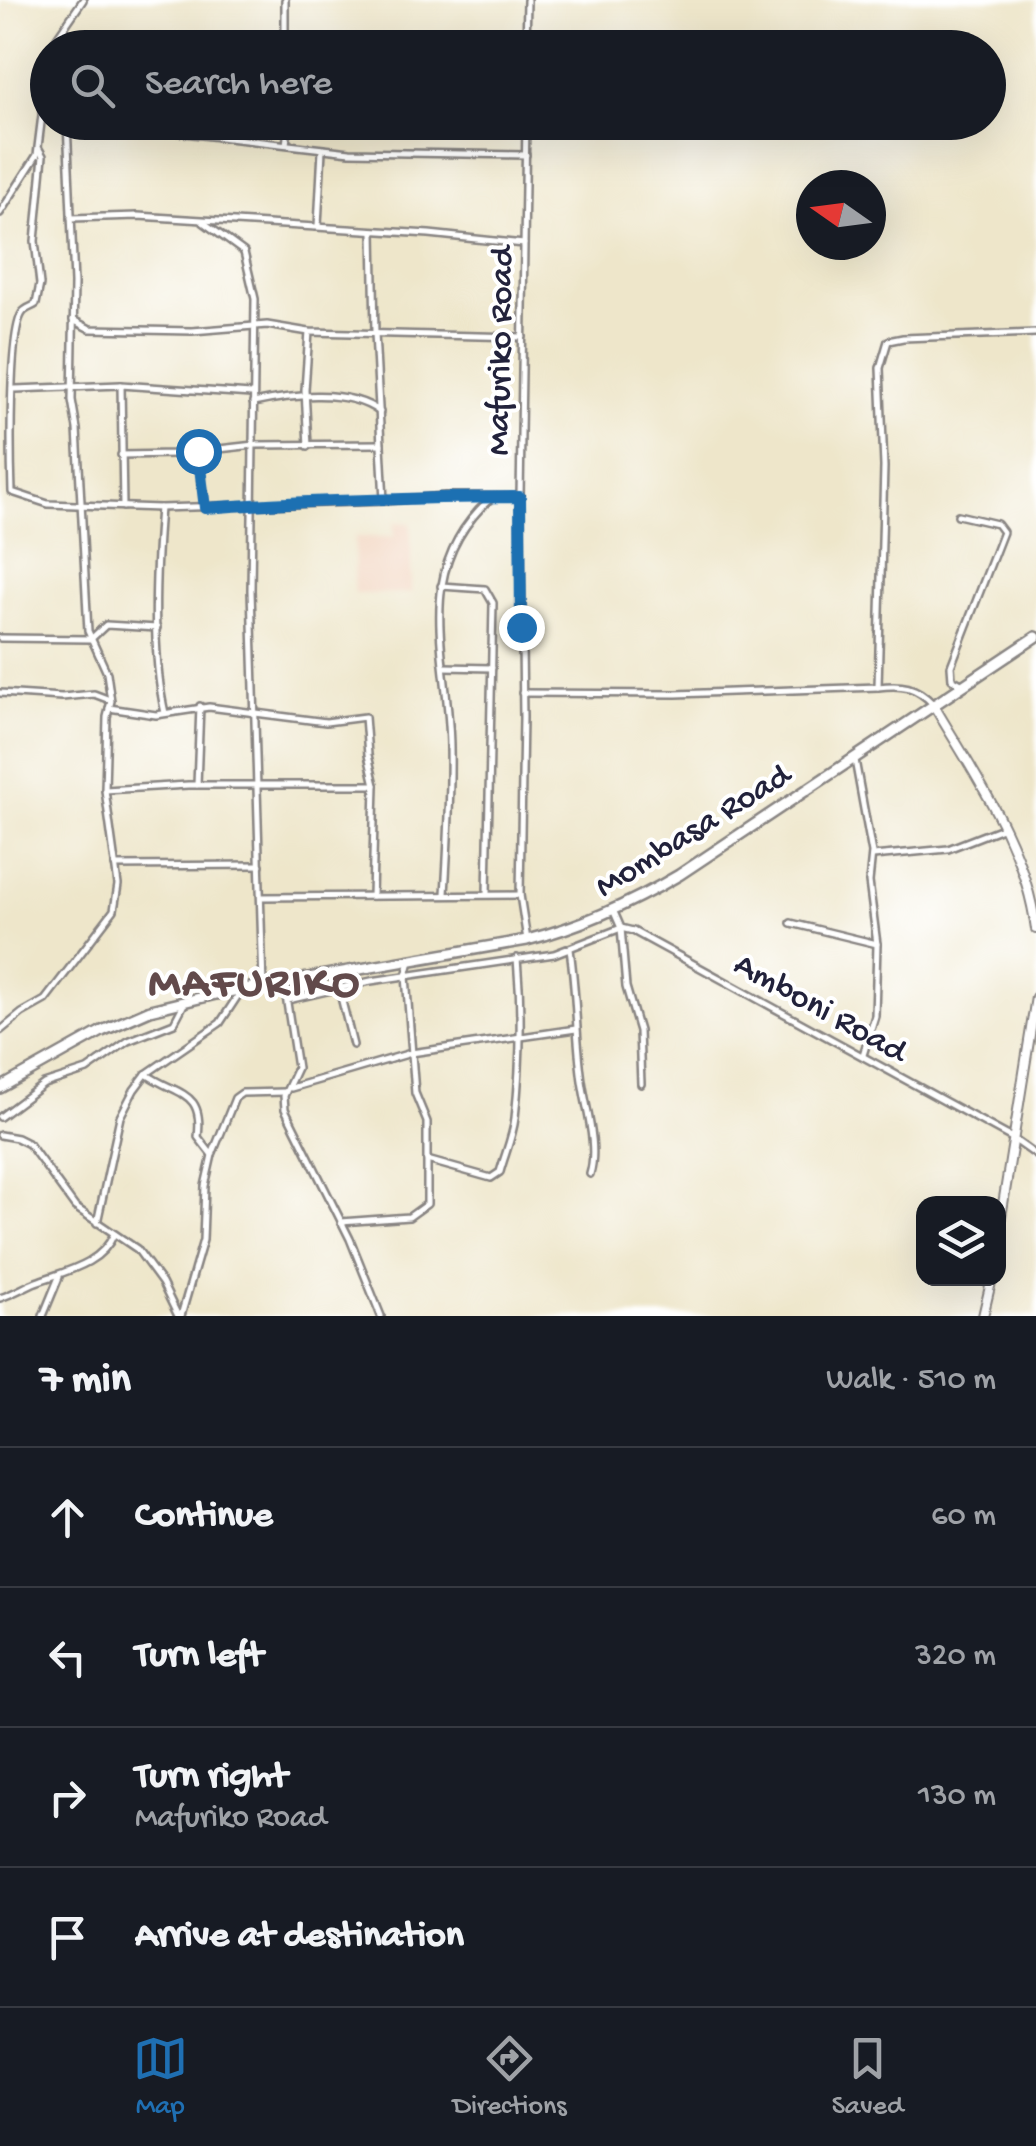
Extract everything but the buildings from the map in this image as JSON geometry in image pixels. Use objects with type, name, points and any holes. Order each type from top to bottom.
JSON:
[{"type":"highway","name":"Mombasa Road","points":[[0,1088],[102,1031],[150,1010],[576,928],[679,875],[1036,638]]},
{"type":"main road","points":[[933,704],[1005,826],[1034,891],[1036,929]]},
{"type":"main road","points":[[1004,1196],[1036,997]]},
{"type":"main road","points":[[984,1316],[990,1286]]},
{"type":"street","points":[[63,30],[83,0]]},
{"type":"street","points":[[285,30],[286,0]]},
{"type":"street","points":[[526,30],[527,0]]},
{"type":"street","points":[[0,214],[40,140]]},
{"type":"street","points":[[0,1032],[45,1000],[114,910],[118,885],[105,790],[110,705],[107,672],[88,631],[72,386],[69,140]]},
{"type":"street","points":[[250,140],[322,150],[526,155]]},
{"type":"street","points":[[286,144],[287,140]]},
{"type":"street","name":"Mafuriko Road","points":[[526,140],[520,497],[520,896],[527,940]]},
{"type":"street","points":[[38,149],[42,156],[35,241],[40,284],[36,304],[22,314],[16,332],[10,414],[12,492],[48,504],[160,508],[445,496],[520,497]]},
{"type":"street","points":[[318,226],[322,150]]},
{"type":"street","points":[[71,218],[138,216],[318,226],[524,244]]},
{"type":"street","points":[[203,222],[244,252],[255,298],[251,590],[263,986]]},
{"type":"street","points":[[373,232],[374,333],[384,501]]},
{"type":"street","points":[[72,320],[90,329],[192,331],[267,325],[309,332],[523,338]]},
{"type":"street","points":[[308,446],[305,390],[309,332]]},
{"type":"street","points":[[878,686],[884,467],[881,356],[888,341],[903,338],[1036,333]]},
{"type":"street","points":[[13,389],[121,386],[252,394]]},
{"type":"street","points":[[121,386],[123,506]]},
{"type":"street","points":[[253,403],[357,399],[380,412]]},
{"type":"street","points":[[0,407],[10,414]]},
{"type":"street","points":[[121,456],[254,445],[380,444]]},
{"type":"street","points":[[198,451],[205,508]]},
{"type":"street","points":[[445,894],[450,745],[438,598],[456,544],[479,509],[492,498]]},
{"type":"street","points":[[160,508],[156,560],[158,680],[166,713]]},
{"type":"street","points":[[958,515],[997,524],[1004,532],[952,666],[952,679],[962,685]]},
{"type":"street","points":[[440,586],[477,588],[490,594],[487,894]]},
{"type":"street","points":[[0,638],[92,639],[106,624],[157,628]]},
{"type":"street","points":[[444,667],[492,668]]},
{"type":"street","points":[[522,693],[676,694],[907,686],[922,692],[933,704]]},
{"type":"street","points":[[0,693],[62,697],[94,694],[110,705],[166,713],[200,706],[326,722],[365,716],[375,786],[372,896]]},
{"type":"street","points":[[197,785],[200,706]]},
{"type":"street","points":[[855,757],[872,856],[868,882],[877,944],[875,1016],[863,1056]]},
{"type":"street","points":[[105,790],[197,785],[375,786]]},
{"type":"street","points":[[872,856],[948,849],[1005,826]]},
{"type":"street","points":[[114,866],[260,865]]},
{"type":"street","points":[[262,897],[520,896]]},
{"type":"street","points":[[614,911],[621,928],[626,987],[639,1031],[641,1084]]},
{"type":"street","points":[[791,923],[877,944]]},
{"type":"street","points":[[288,1000],[406,976],[554,954],[621,928]]},
{"type":"street","name":"Amboni Road","points":[[621,928],[756,995],[1036,1155]]},
{"type":"street","points":[[570,948],[593,1165],[590,1174]]},
{"type":"street","points":[[341,1222],[409,1217],[426,1204],[427,1122],[415,1093],[406,976],[411,958]]},
{"type":"street","points":[[428,1160],[491,1178],[498,1175],[516,1116],[522,1037],[516,958]]},
{"type":"street","points":[[284,983],[297,1068],[286,1090],[285,1108],[382,1316]]},
{"type":"street","points":[[339,989],[352,1045]]},
{"type":"street","points":[[97,1223],[120,1117],[146,1074],[220,1022],[242,990]]},
{"type":"street","points":[[0,1117],[44,1084],[87,1070],[110,1051],[174,1022],[185,1002]]},
{"type":"street","points":[[179,1316],[203,1240],[205,1186],[212,1155],[236,1096],[286,1090],[411,1053],[576,1029]]},
{"type":"street","points":[[146,1074],[194,1102],[200,1118],[198,1137],[212,1155]]},
{"type":"street","points":[[0,1135],[29,1144],[76,1207],[137,1249],[179,1316]]},
{"type":"street","points":[[0,1298],[60,1276],[98,1256],[109,1246],[114,1234]]},
{"type":"street","points":[[44,1316],[60,1276]]},
{"type":"shaded area","points":[[394,522],[411,523],[411,593],[354,594],[355,537],[394,537]]},
{"type":"district","name":"MAFURIKO","points":[[255,978]]},
{"type":"route","points":[[198,451],[205,508],[445,496],[520,497],[521,627]]}]
